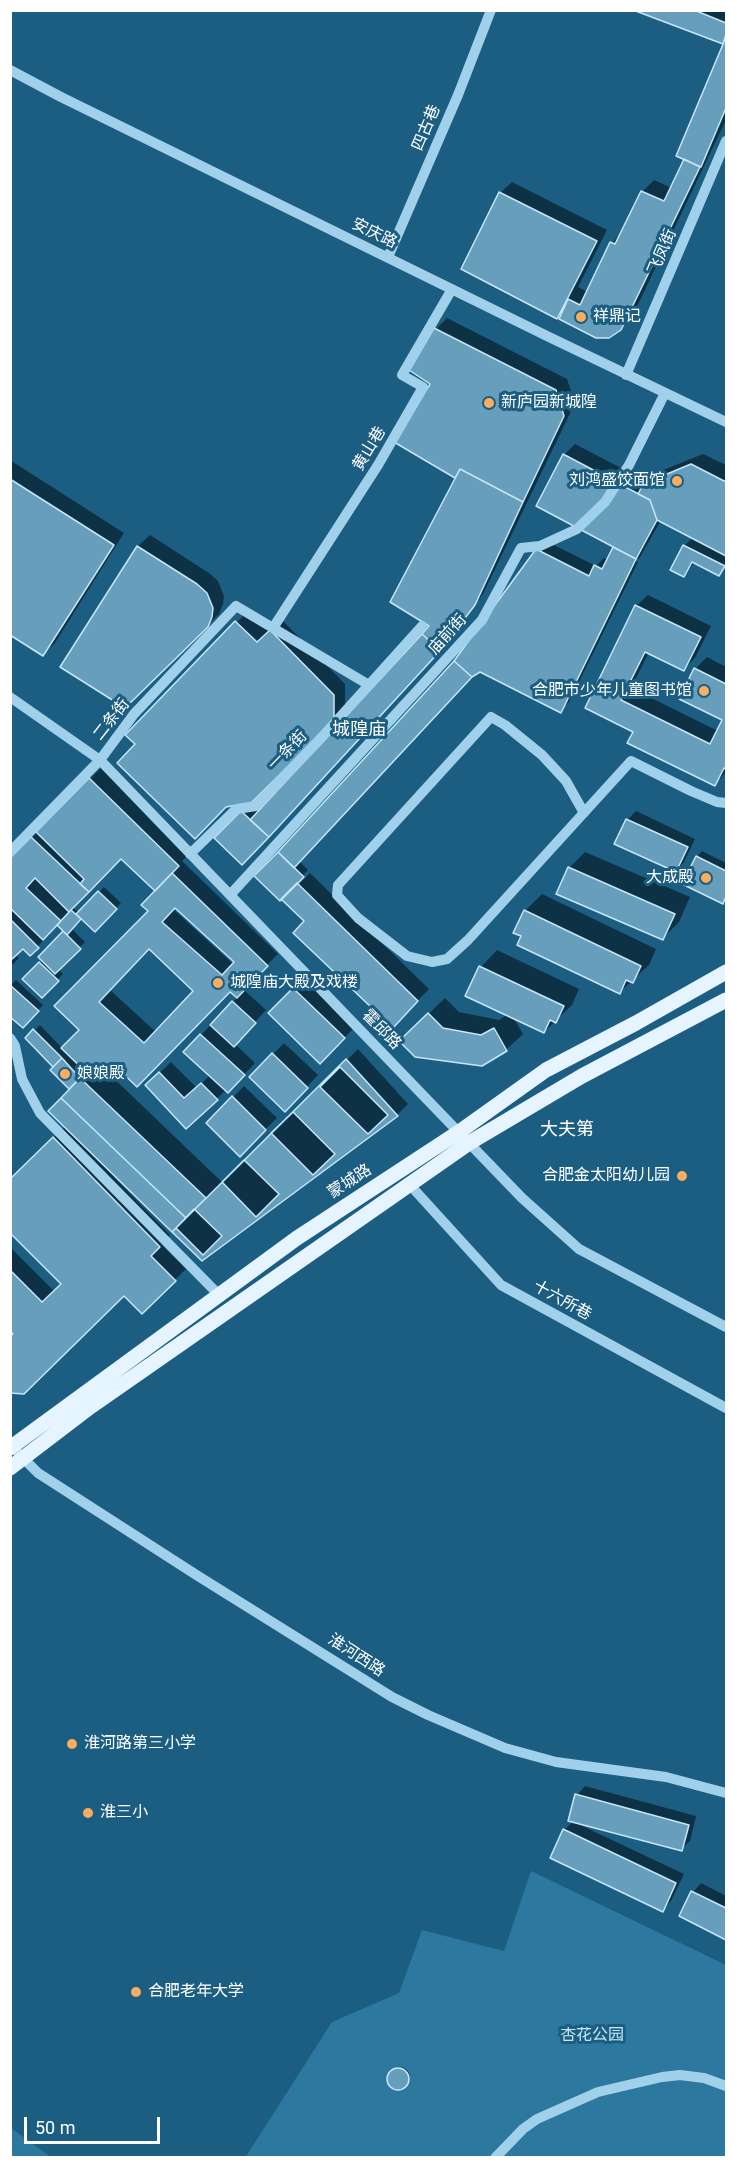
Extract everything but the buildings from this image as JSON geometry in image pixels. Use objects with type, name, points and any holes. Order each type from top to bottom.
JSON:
[{"type":"main road","name":"蒙城路","points":[[10,1468],[90,1407],[410,1185],[546,1070],[726,972]]},
{"type":"main road","name":"蒙城路","points":[[11,1447],[297,1238],[464,1137],[726,1000]]},
{"type":"street","name":"四古巷","points":[[388,257],[458,95],[491,10]]},
{"type":"street","name":"安庆路","points":[[10,70],[726,422]]},
{"type":"street","name":"飞凤街","points":[[627,375],[726,141]]},
{"type":"street","name":"黄山巷","points":[[273,628],[378,465],[423,387],[402,375],[452,289]]},
{"type":"street","name":"庙前街","points":[[230,895],[482,620],[521,548],[540,546],[577,529],[605,502],[629,465],[664,393]]},
{"type":"street","name":"二条街","points":[[10,852],[100,760],[134,714],[236,606],[273,628]]},
{"type":"street","name":"一条街","points":[[190,854],[232,812],[256,806],[422,626]]},
{"type":"street","points":[[273,628],[369,685]]},
{"type":"street","name":"霍邱路","points":[[10,697],[100,760],[522,1198],[579,1250],[726,1327]]},
{"type":"street","points":[[584,813],[566,781],[542,755],[505,725],[491,717],[338,885],[338,895],[358,918],[407,956],[432,962],[447,959],[468,940],[584,813],[631,761],[691,791],[717,802],[726,803]]},
{"type":"street","points":[[10,1038],[15,1046],[22,1079],[40,1113],[219,1295]]},
{"type":"street","name":"十六所巷","points":[[410,1185],[501,1285],[726,1408]]},
{"type":"street","name":"淮河西路","points":[[11,1447],[38,1473],[198,1576],[393,1697],[428,1715],[505,1748],[556,1762],[666,1777],[726,1793]]},
{"type":"street","points":[[495,2157],[523,2129],[537,2119],[598,2092],[680,2075],[704,2078],[726,2086]]},
{"type":"green space","name":"杏花公园","points":[[531,1871],[726,1965],[726,2157],[245,2158],[332,2022],[399,1993],[422,1930],[504,1951]]},
{"type":"green space","points":[[11,2128],[51,2157],[11,2157]]},
{"type":"place","name":"祥鼎记","points":[[581,317]]},
{"type":"place","name":"新庐园新城隍","points":[[489,403]]},
{"type":"place","name":"刘鸿盛饺面馆","points":[[677,481]]},
{"type":"place","name":"合肥市少年儿童图书馆","points":[[704,691]]},
{"type":"place","name":"大成殿","points":[[706,878]]},
{"type":"place","name":"城隍庙大殿及戏楼","points":[[218,983]]},
{"type":"place","name":"娘娘殿","points":[[65,1074]]},
{"type":"place","name":"合肥金太阳幼儿园","points":[[682,1176]]},
{"type":"place","name":"淮河路第三小学","points":[[72,1744]]},
{"type":"place","name":"淮三小","points":[[88,1813]]},
{"type":"place","name":"合肥老年大学","points":[[136,1992]]},
{"type":"district","name":"城隍庙","points":[[359,730]]},
{"type":"district","name":"大夫第","points":[[567,1130]]}]
